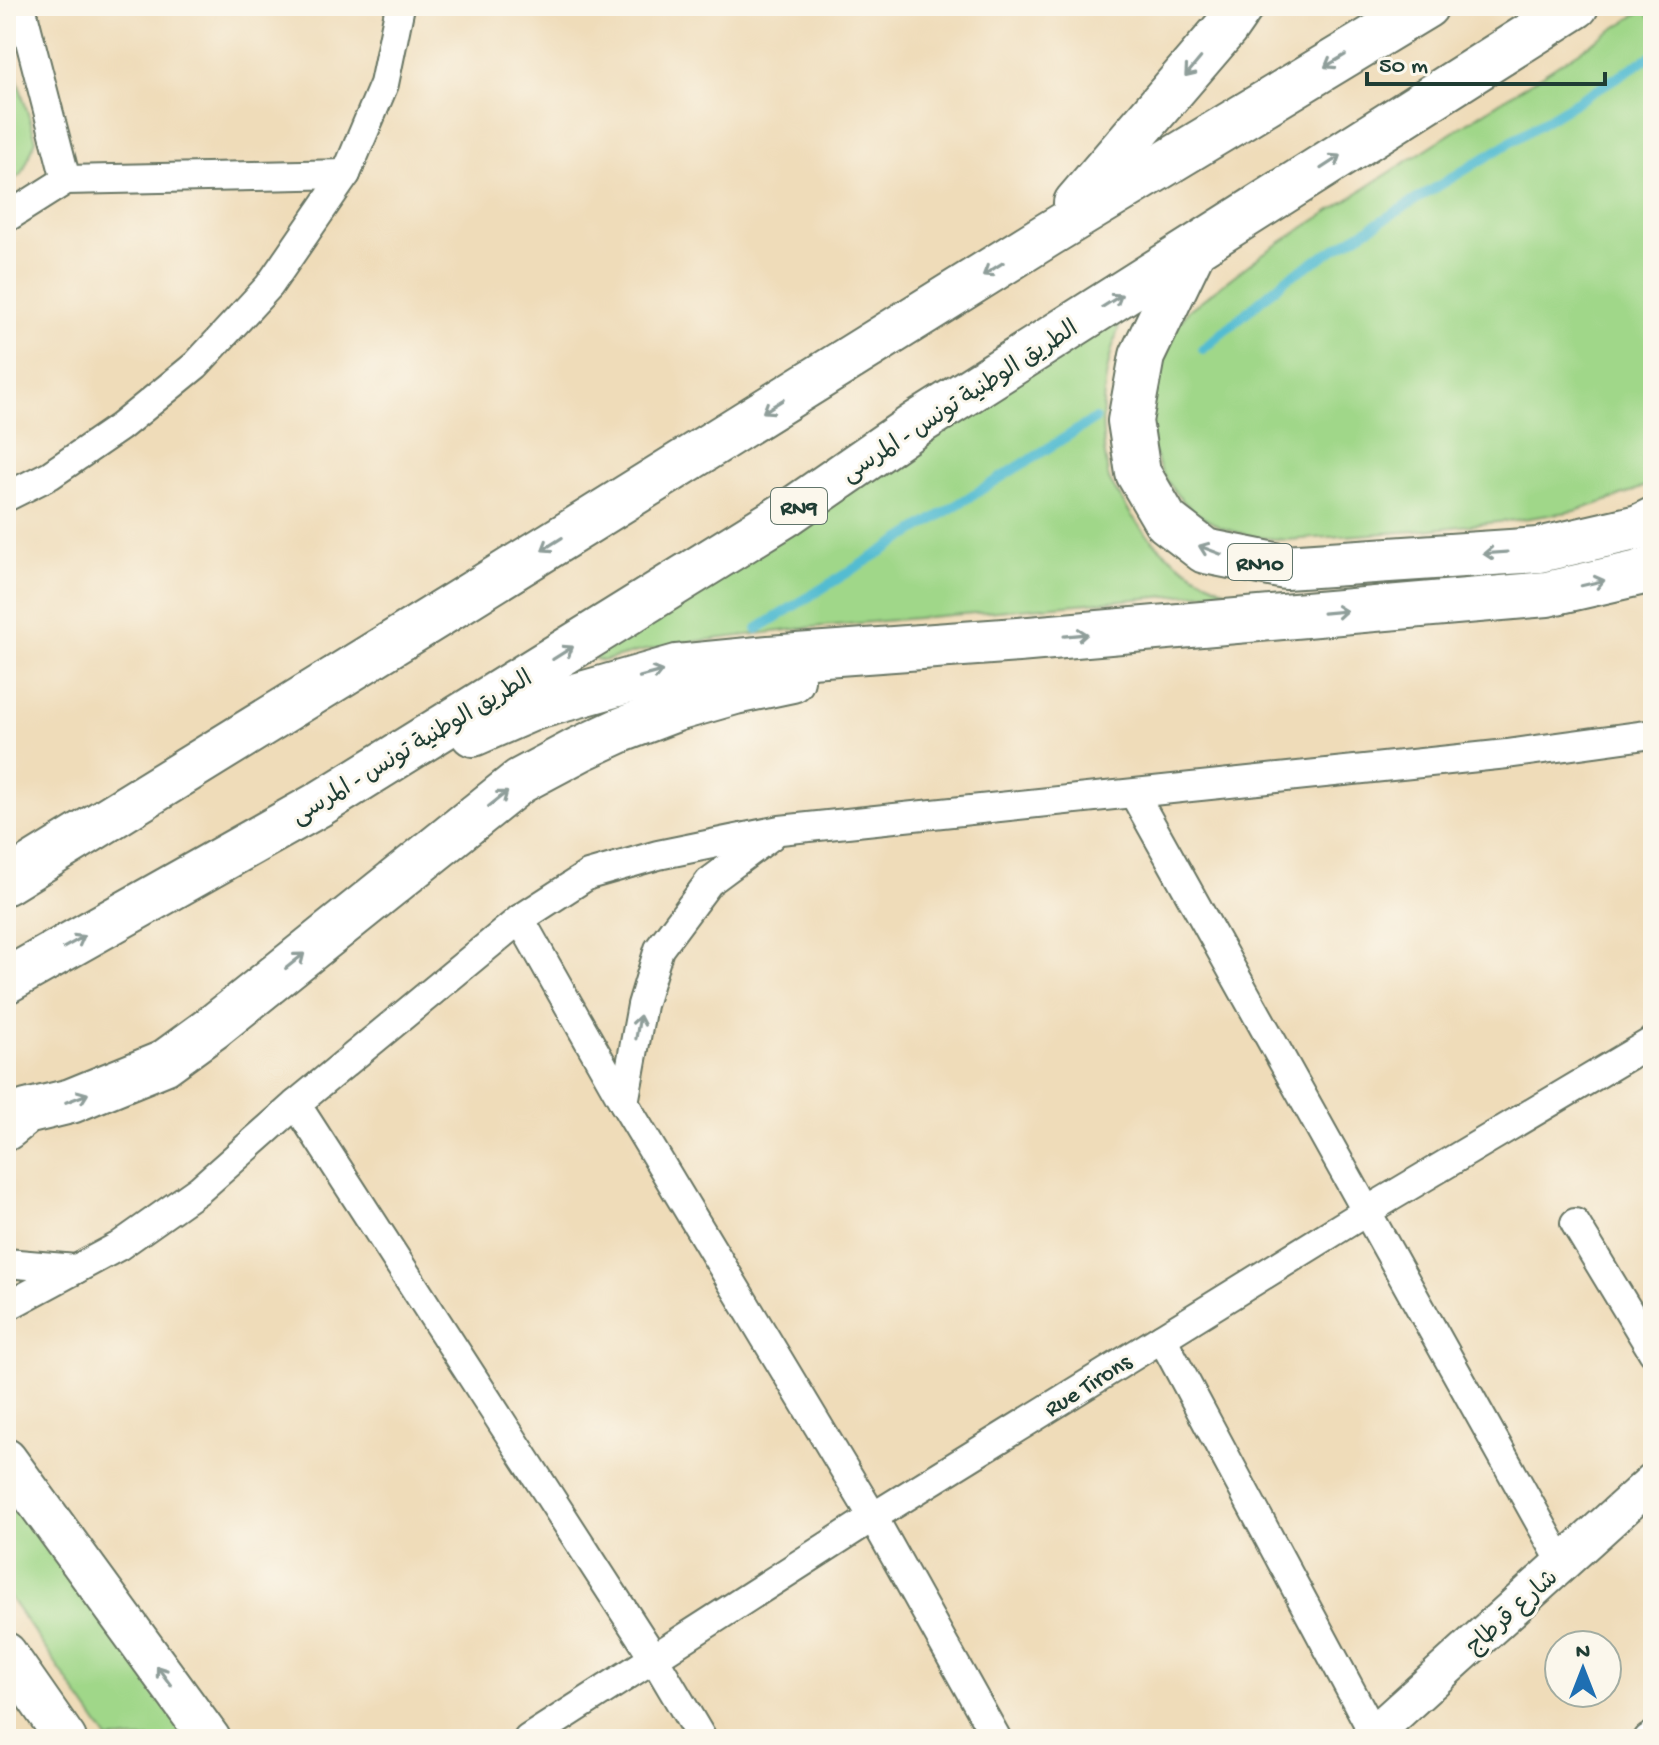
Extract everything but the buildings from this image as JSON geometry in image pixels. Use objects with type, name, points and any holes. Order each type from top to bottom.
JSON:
[{"type":"highway","points":[[1049,234],[1154,114],[1241,6]]},
{"type":"highway","points":[[6,882],[1049,234],[1426,6]]},
{"type":"highway","name":"الطريق الوطنية تونس - المرسى","points":[[6,981],[318,805],[788,513],[918,423],[1576,6]]},
{"type":"highway","name":"RN10","points":[[1193,250],[1142,356],[1130,421],[1138,473],[1166,521],[1205,551],[1285,567],[1539,550],[1639,527],[1653,520]]},
{"type":"highway","points":[[318,805],[533,708],[677,667],[1547,594],[1653,568]]},
{"type":"highway","points":[[6,1128],[26,1112],[71,1101],[164,1063],[520,781],[580,749],[676,709],[735,692],[1018,640]]},
{"type":"main road","points":[[6,1459],[210,1739]]},
{"type":"main road","points":[[6,1653],[66,1739]]},
{"type":"street","points":[[21,6],[66,180]]},
{"type":"street","points":[[6,497],[50,475],[120,427],[196,365],[269,286],[346,174],[384,84],[400,6]]},
{"type":"street","points":[[6,218],[66,180],[346,174]]},
{"type":"street","points":[[6,1307],[119,1246],[200,1189],[296,1104],[520,919],[588,875],[658,855],[780,830],[1507,754],[1653,734]]},
{"type":"street","points":[[1134,794],[1563,1564]]},
{"type":"street","points":[[624,1103],[642,1005],[659,949],[709,882],[780,830]]},
{"type":"street","points":[[520,919],[624,1103],[873,1517],[997,1739]]},
{"type":"street","name":"Rue Tirons","points":[[528,1739],[873,1517],[1367,1211],[1653,1041]]},
{"type":"street","points":[[296,1104],[654,1658],[702,1739]]},
{"type":"street","points":[[1575,1223],[1653,1352]]},
{"type":"street","points":[[6,1263],[76,1269]]},
{"type":"street","points":[[1162,1338],[1371,1737]]},
{"type":"street","name":"شارع قرطاج","points":[[1371,1737],[1653,1481]]},
{"type":"green space","points":[[1645,9],[1653,21],[1653,483],[1575,511],[1415,531],[1287,540],[1255,537],[1222,528],[1193,511],[1162,473],[1151,446],[1153,386],[1175,329],[1189,310],[1264,253]]},
{"type":"green space","points":[[6,41],[36,140],[22,174],[6,184]]},
{"type":"green space","points":[[1115,319],[1119,327],[1106,376],[1103,410],[1109,479],[1142,530],[1154,542],[1181,565],[1227,591],[814,627],[682,643],[603,661],[595,659],[596,652]]},
{"type":"green space","points":[[6,1472],[193,1739],[108,1739],[6,1592]]},
{"type":"waterway","points":[[1203,349],[1286,279],[1653,55]]},
{"type":"waterway","points":[[757,629],[1095,419]]}]
